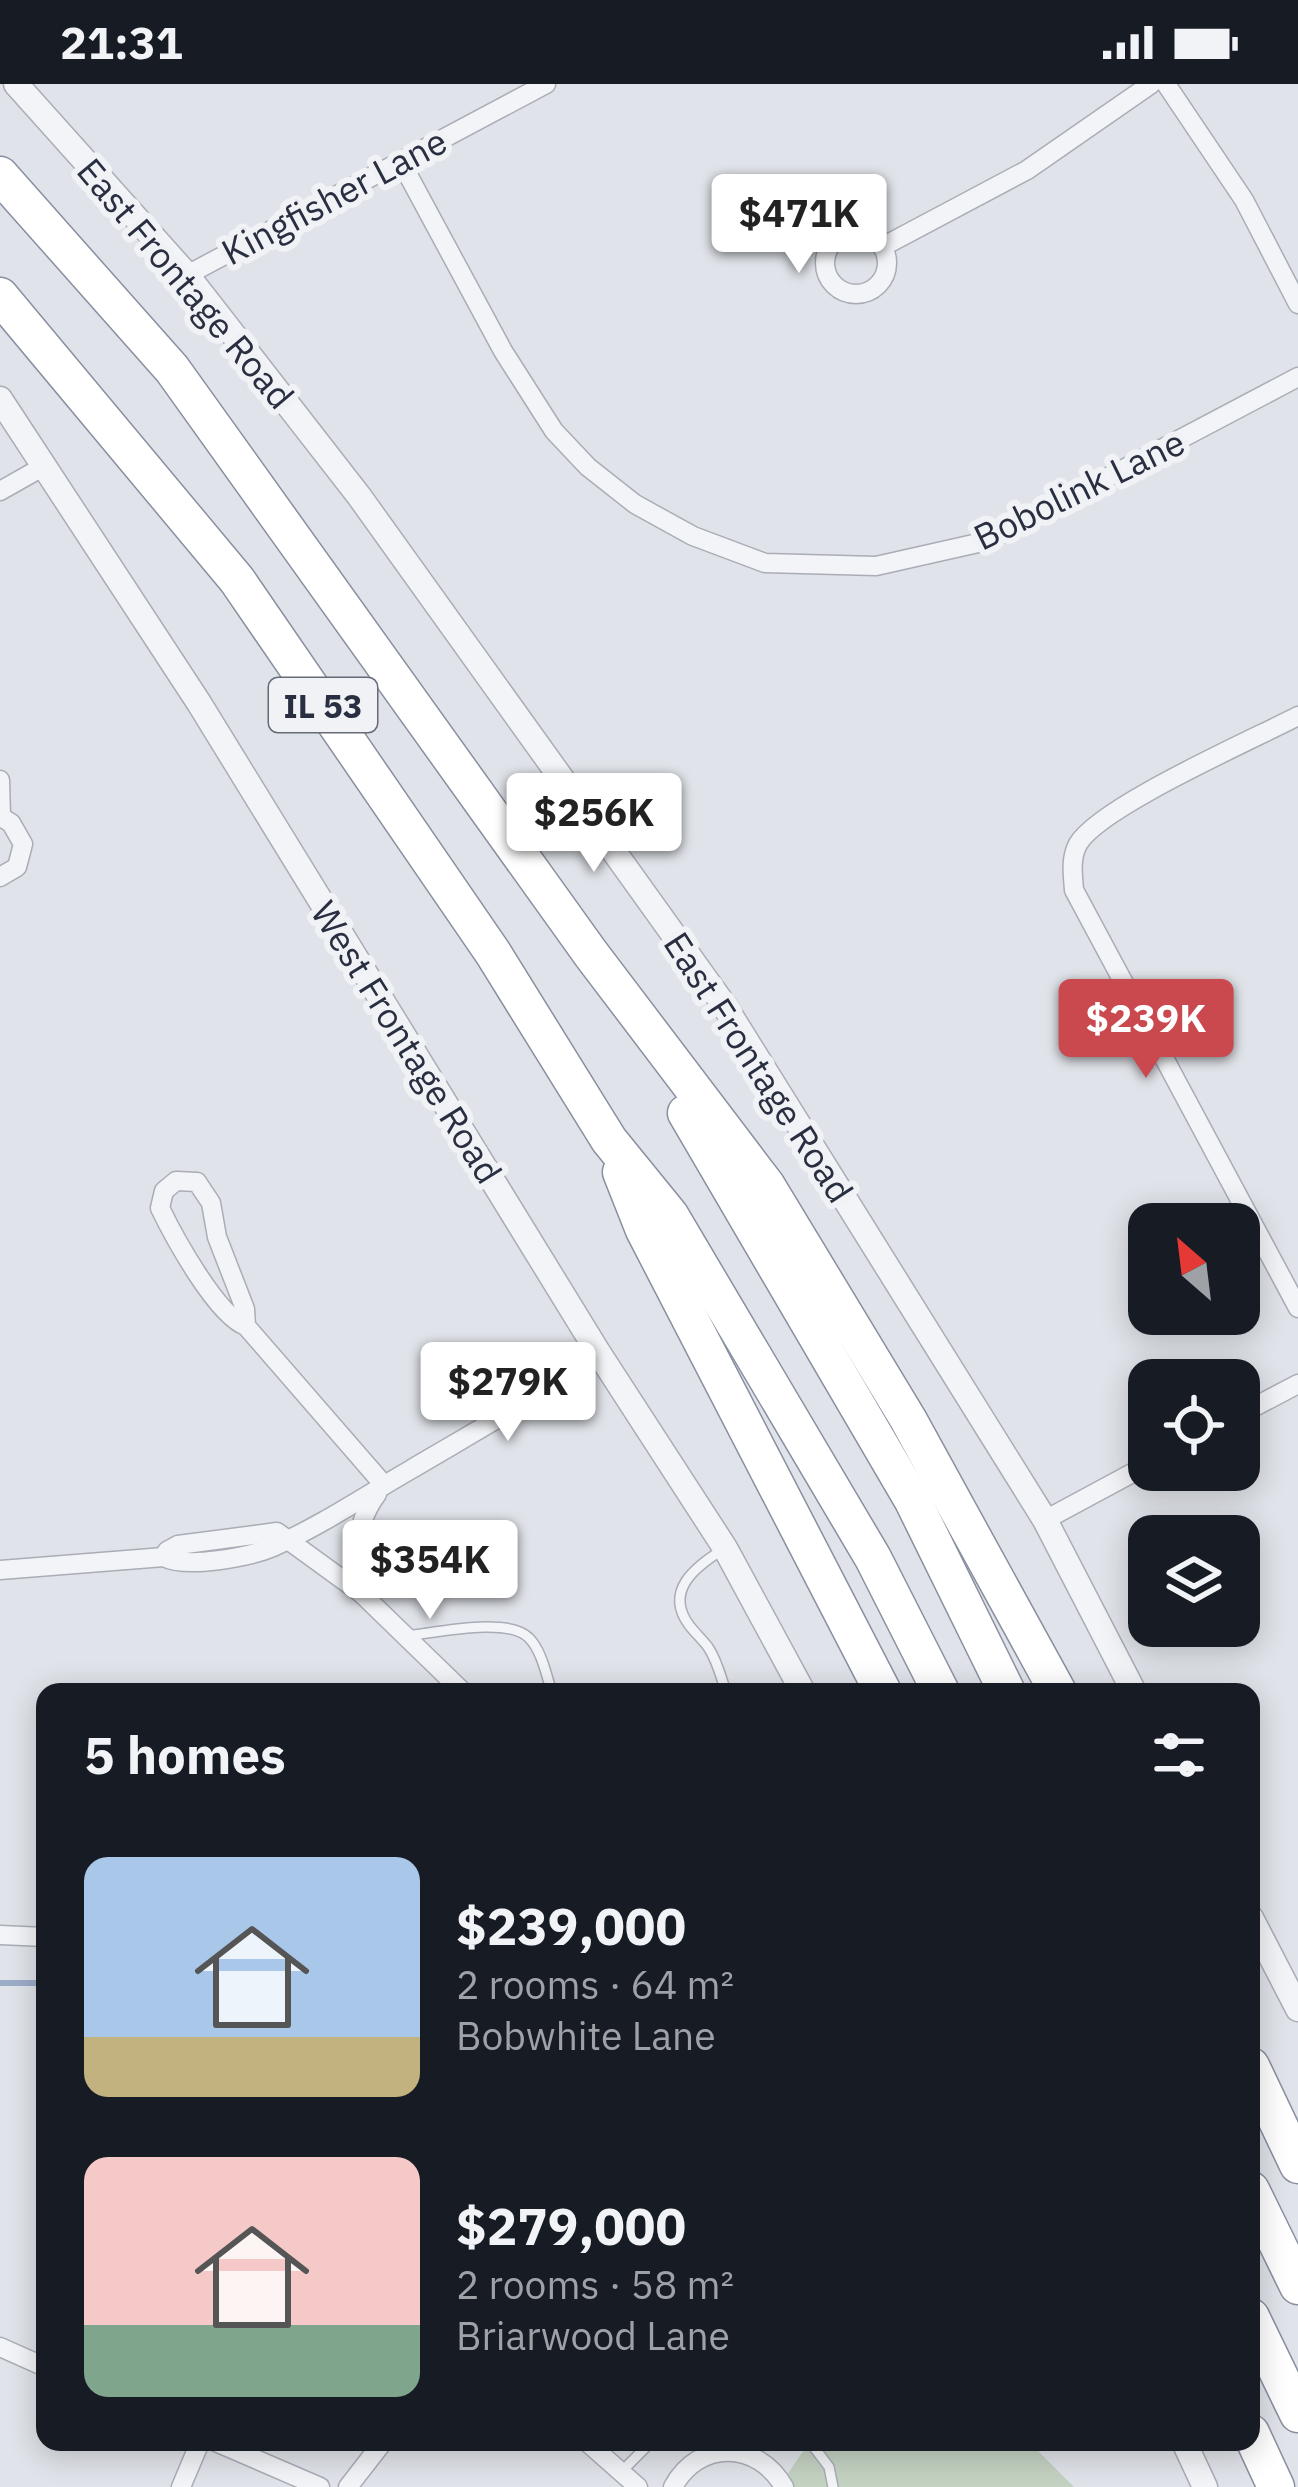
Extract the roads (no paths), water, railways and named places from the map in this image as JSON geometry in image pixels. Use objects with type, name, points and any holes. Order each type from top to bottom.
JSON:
[{"type":"highway","name":"IL 53","points":[[0,175],[172,369],[591,953],[767,1186],[908,1419],[1053,1683]]},
{"type":"highway","name":"IL 53","points":[[0,296],[237,580],[493,953],[609,1140],[670,1215],[873,1558],[936,1683]]},
{"type":"highway","name":"IL 53","points":[[591,953],[913,1501],[1003,1683]]},
{"type":"highway","name":"IL 53","points":[[609,1140],[644,1230],[878,1683]]},
{"type":"highway","points":[[1260,2085],[1298,2164]]},
{"type":"highway","points":[[1260,2208],[1298,2286]]},
{"type":"highway","points":[[1260,2336],[1298,2414]]},
{"type":"highway","points":[[1259,2451],[1276,2487]]},
{"type":"street","name":"East Frontage Road","points":[[16,84],[187,275],[358,496],[724,1005],[1045,1520],[1129,1683]]},
{"type":"street","name":"Kingfisher Lane","points":[[187,275],[546,84]]},
{"type":"street","points":[[882,247],[1027,170],[1151,84]]},
{"type":"street","points":[[1166,84],[1244,200],[1298,304]]},
{"type":"street","name":"Bobolink Lane","points":[[400,160],[503,351],[554,431],[588,467],[635,504],[693,536],[765,562],[876,566],[987,542],[1298,377]]},
{"type":"street","name":"West Frontage Road","points":[[0,399],[199,704],[598,1352],[725,1548],[798,1683]]},
{"type":"street","points":[[0,491],[46,465]]},
{"type":"street","points":[[1298,716],[1122,808],[1079,842],[1072,867],[1074,890],[1298,1308]]},
{"type":"street","points":[[0,780],[0,817],[10,823],[22,844],[17,867],[0,877]]},
{"type":"street","points":[[246,1326],[245,1309],[208,1196],[197,1182],[176,1181],[164,1191],[160,1208],[220,1306],[246,1326],[384,1485]]},
{"type":"street","points":[[0,1570],[164,1557],[175,1562],[216,1560],[268,1549],[553,1386],[598,1352]]},
{"type":"street","points":[[1260,1404],[1298,1384]]},
{"type":"street","points":[[1045,1520],[1128,1475]]},
{"type":"street","points":[[361,1593],[356,1551],[359,1527],[384,1485]]},
{"type":"street","points":[[164,1557],[178,1545],[267,1530],[286,1538],[361,1593],[454,1683]]},
{"type":"street","points":[[0,1935],[36,1937]]},
{"type":"street","points":[[1260,1935],[1298,2009]]},
{"type":"street","points":[[0,2347],[36,2363]]},
{"type":"street","points":[[181,2487],[196,2451]]},
{"type":"street","points":[[237,2451],[320,2487]]},
{"type":"street","points":[[348,2487],[375,2451]]},
{"type":"street","points":[[596,2451],[638,2487]]},
{"type":"street","points":[[673,2487],[687,2466],[720,2451]]},
{"type":"street","points":[[727,2451],[761,2459],[784,2487]]},
{"type":"street","points":[[1188,2451],[1203,2482]]},
{"type":"lane","points":[[194,1265],[223,1251]]},
{"type":"lane","points":[[214,1539],[216,1560]]},
{"type":"lane","points":[[723,1683],[712,1653],[691,1629],[680,1601],[682,1583],[689,1573],[725,1548]]},
{"type":"lane","points":[[406,1636],[494,1627],[520,1631],[537,1650],[549,1683]]},
{"type":"lane","points":[[619,2473],[642,2451]]},
{"type":"lane","points":[[818,2451],[830,2467],[833,2487]]},
{"type":"waterway","points":[[0,1983],[36,1983]]}]
